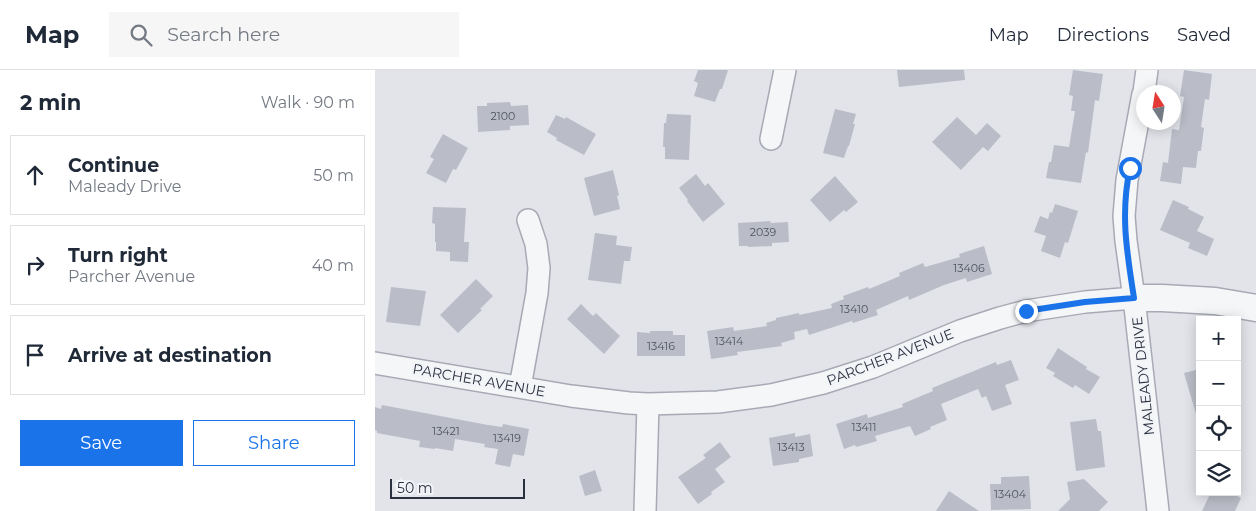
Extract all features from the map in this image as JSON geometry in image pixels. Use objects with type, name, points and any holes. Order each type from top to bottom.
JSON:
[{"type":"street","points":[[771,139],[785,70]]},
{"type":"street","name":"MALEADY DRIVE","points":[[1145,85],[1147,70]]},
{"type":"street","name":"MALEADY DRIVE","points":[[1137,130],[1127,180],[1124,216],[1158,511]]},
{"type":"street","points":[[520,387],[537,293],[539,268],[536,244],[528,220]]},
{"type":"street","name":"PARCHER AVENUE","points":[[375,363],[571,396],[629,403],[718,402],[771,395],[823,383],[873,367],[952,334],[1026,311],[1067,304],[1134,298],[1215,301],[1256,308]]},
{"type":"street","points":[[645,511],[648,404]]},
{"type":"building","points":[[698,70],[728,70],[722,89],[720,89],[715,102],[694,96],[698,83],[694,81]]},
{"type":"building","points":[[897,70],[964,70],[965,80],[899,87]]},
{"type":"building","points":[[1073,70],[1103,74],[1099,101],[1095,100],[1088,153],[1086,152],[1081,183],[1046,178],[1054,145],[1069,147],[1075,111],[1071,111],[1073,96],[1069,95]]},
{"type":"building","points":[[1184,70],[1212,74],[1209,100],[1205,99],[1201,127],[1204,128],[1201,151],[1198,151],[1196,168],[1183,167],[1181,184],[1160,181],[1163,162],[1168,163],[1172,130],[1181,130],[1184,97],[1181,96]]},
{"type":"building","points":[[510,102],[511,106],[528,105],[529,125],[510,126],[510,130],[478,132],[477,106],[487,106],[487,103]]},
{"type":"building","points":[[835,109],[856,114],[849,146],[844,158],[823,153]]},
{"type":"building","points":[[667,114],[691,115],[689,160],[665,159],[665,147],[663,147],[664,123],[666,123]]},
{"type":"building","points":[[556,115],[565,119],[566,117],[596,134],[584,155],[556,140],[557,138],[547,132]]},
{"type":"building","points":[[957,117],[976,135],[987,123],[1001,136],[988,151],[983,147],[961,170],[932,142]]},
{"type":"building","points":[[443,134],[468,148],[456,170],[453,169],[446,183],[426,173],[434,159],[430,157]]},
{"type":"building","points":[[613,170],[620,209],[594,216],[584,178]]},
{"type":"building","points":[[696,174],[705,186],[708,183],[725,204],[703,222],[679,188]]},
{"type":"building","points":[[835,176],[858,202],[846,212],[844,210],[830,222],[810,200]]},
{"type":"building","points":[[1173,200],[1189,207],[1188,209],[1204,217],[1197,231],[1214,239],[1207,256],[1188,248],[1190,243],[1160,230]]},
{"type":"building","points":[[1055,204],[1078,211],[1068,243],[1065,242],[1060,258],[1041,251],[1046,236],[1034,232],[1040,216],[1048,219]]},
{"type":"building","points":[[433,207],[466,208],[464,242],[469,242],[468,262],[450,261],[450,252],[436,251],[435,224],[432,223]]},
{"type":"building","points":[[771,221],[770,223],[788,222],[789,242],[772,243],[772,246],[739,246],[738,223]]},
{"type":"building","points":[[595,233],[617,236],[616,245],[632,247],[630,261],[624,261],[621,284],[588,280]]},
{"type":"building","points":[[984,246],[992,274],[967,282],[966,278],[909,300],[908,296],[876,310],[878,315],[853,323],[852,321],[809,335],[807,329],[794,332],[795,339],[781,343],[782,346],[737,352],[738,355],[711,359],[707,331],[733,327],[734,331],[767,326],[766,323],[776,320],[776,318],[832,308],[831,304],[844,299],[843,296],[868,287],[869,289],[900,276],[899,273],[923,263],[925,267],[960,257],[959,254]]},
{"type":"building","points":[[476,279],[493,296],[480,309],[482,310],[458,333],[440,315]]},
{"type":"building","points":[[391,287],[426,291],[420,326],[386,322]]},
{"type":"building","points":[[581,304],[593,316],[596,313],[620,336],[604,354],[567,319]]},
{"type":"building","points":[[650,331],[673,331],[673,335],[685,335],[685,356],[637,356],[637,332],[650,333]]},
{"type":"building","points":[[1058,348],[1100,377],[1089,394],[1075,385],[1073,388],[1053,376],[1055,373],[1046,368]]},
{"type":"building","points":[[1011,360],[1019,380],[1005,385],[1012,404],[992,411],[986,396],[982,398],[978,389],[941,404],[947,420],[930,427],[931,429],[915,436],[910,426],[875,436],[877,441],[844,449],[836,424],[867,414],[868,418],[903,407],[902,404],[933,391],[932,388],[996,362],[997,365]]},
{"type":"building","points":[[1196,370],[1196,414],[1184,373]]},
{"type":"building","points":[[382,405],[488,425],[502,427],[503,424],[529,429],[524,456],[513,454],[510,467],[495,464],[498,449],[484,447],[485,444],[455,439],[453,451],[419,447],[420,441],[377,433],[375,430],[375,407],[381,409]]},
{"type":"building","points":[[1096,419],[1098,431],[1101,431],[1105,467],[1076,471],[1070,422]]},
{"type":"building","points":[[795,433],[795,437],[810,434],[813,456],[799,459],[799,462],[773,466],[769,438]]},
{"type":"building","points":[[720,442],[731,457],[715,469],[725,482],[698,504],[678,477],[706,458],[703,455]]},
{"type":"building","points":[[595,470],[602,491],[585,496],[579,476]]},
{"type":"building","points":[[1029,476],[1031,509],[991,510],[990,484],[1001,484],[1001,477]]},
{"type":"building","points":[[1084,479],[1108,502],[1099,511],[1058,511],[1070,499],[1067,482]]},
{"type":"building","points":[[949,491],[979,511],[936,511]]},
{"type":"building","points":[[1209,496],[1238,496],[1241,498],[1235,511],[1202,511]]},
{"type":"route","points":[[1026,311],[1085,302],[1134,298],[1124,216],[1130,168]]}]
